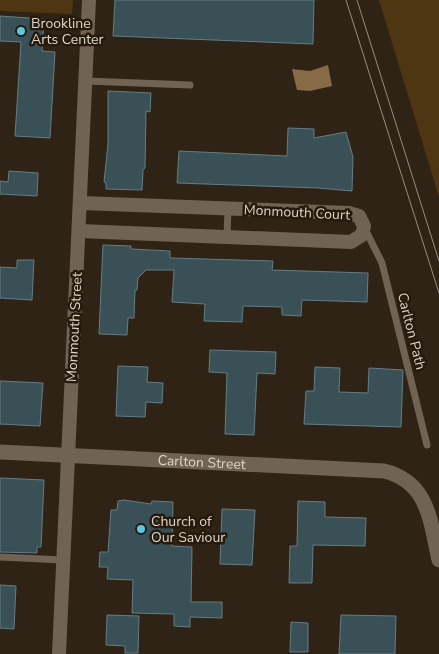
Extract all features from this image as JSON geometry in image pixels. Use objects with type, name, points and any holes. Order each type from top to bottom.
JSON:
[{"type":"main road","name":"Carlton Street","points":[[0,452],[384,471],[402,477],[411,483],[418,492],[424,503],[439,560]]},
{"type":"street","name":"Monmouth Street","points":[[59,654],[67,455],[80,231],[89,0]]},
{"type":"street","name":"Monmouth Court","points":[[80,231],[351,242],[362,235],[364,226],[359,216],[349,213],[81,203]]},
{"type":"lane","points":[[86,81],[190,85]]},
{"type":"lane","points":[[227,237],[228,208]]},
{"type":"lane","name":"Carlton Path","points":[[364,226],[382,262],[427,445]]},
{"type":"lane","points":[[0,557],[63,560]]},
{"type":"shaded area","points":[[0,0],[73,0],[72,14],[0,11]]},
{"type":"shaded area","points":[[379,0],[439,0],[439,197]]},
{"type":"shaded area","points":[[328,65],[332,86],[310,91],[297,90],[292,69],[310,71]]},
{"type":"building","points":[[115,0],[314,0],[313,44],[113,36]]},
{"type":"building","points":[[0,16],[44,19],[42,51],[55,52],[50,138],[15,136],[21,42],[0,41]]},
{"type":"building","points":[[108,91],[151,93],[150,112],[146,111],[145,168],[143,170],[142,190],[106,189],[106,183],[104,182],[108,144]]},
{"type":"building","points":[[288,128],[314,129],[314,138],[346,132],[353,157],[352,191],[177,183],[179,151],[287,156]]},
{"type":"building","points":[[9,171],[38,173],[37,196],[0,194],[0,181],[8,182]]},
{"type":"building","points":[[103,245],[131,246],[131,249],[170,251],[170,258],[273,261],[272,270],[368,273],[367,302],[302,300],[301,316],[282,315],[282,307],[243,306],[242,322],[204,321],[205,304],[172,302],[174,270],[146,270],[138,278],[137,290],[135,290],[134,318],[128,318],[127,335],[99,334]]},
{"type":"building","points":[[17,260],[34,260],[32,300],[0,298],[0,267],[17,268]]},
{"type":"building","points":[[210,350],[276,352],[275,374],[257,373],[254,435],[225,434],[227,373],[209,372]]},
{"type":"building","points":[[118,366],[148,367],[147,382],[163,383],[162,403],[146,402],[145,417],[116,416]]},
{"type":"building","points":[[315,367],[340,368],[339,392],[368,393],[369,368],[403,370],[401,427],[304,424],[306,391],[314,391]]},
{"type":"building","points":[[0,381],[43,383],[40,426],[0,424]]},
{"type":"building","points":[[0,478],[44,480],[41,547],[37,547],[37,553],[0,552]]},
{"type":"building","points":[[124,500],[151,504],[152,501],[173,502],[172,546],[192,547],[191,602],[222,602],[222,618],[190,617],[190,627],[174,626],[174,614],[132,613],[133,580],[107,579],[108,567],[99,567],[100,552],[108,552],[111,510],[117,510],[118,501]]},
{"type":"building","points":[[298,501],[325,502],[325,517],[366,518],[365,546],[313,545],[312,583],[289,583],[290,546],[297,546]]},
{"type":"building","points":[[222,509],[255,510],[252,565],[220,564]]},
{"type":"building","points":[[0,585],[16,586],[14,629],[0,628]]},
{"type":"building","points":[[107,615],[139,616],[138,653],[125,653],[125,646],[106,645]]},
{"type":"building","points":[[341,615],[396,616],[395,654],[339,654]]},
{"type":"building","points":[[291,622],[308,623],[308,652],[290,652]]},
{"type":"tram line","points":[[346,0],[439,293]]},
{"type":"tram line","points":[[357,0],[439,261]]},
{"type":"place","name":"Brookline Arts Center","points":[[21,31]]},
{"type":"place","name":"Church of Our Saviour","points":[[141,529]]}]
